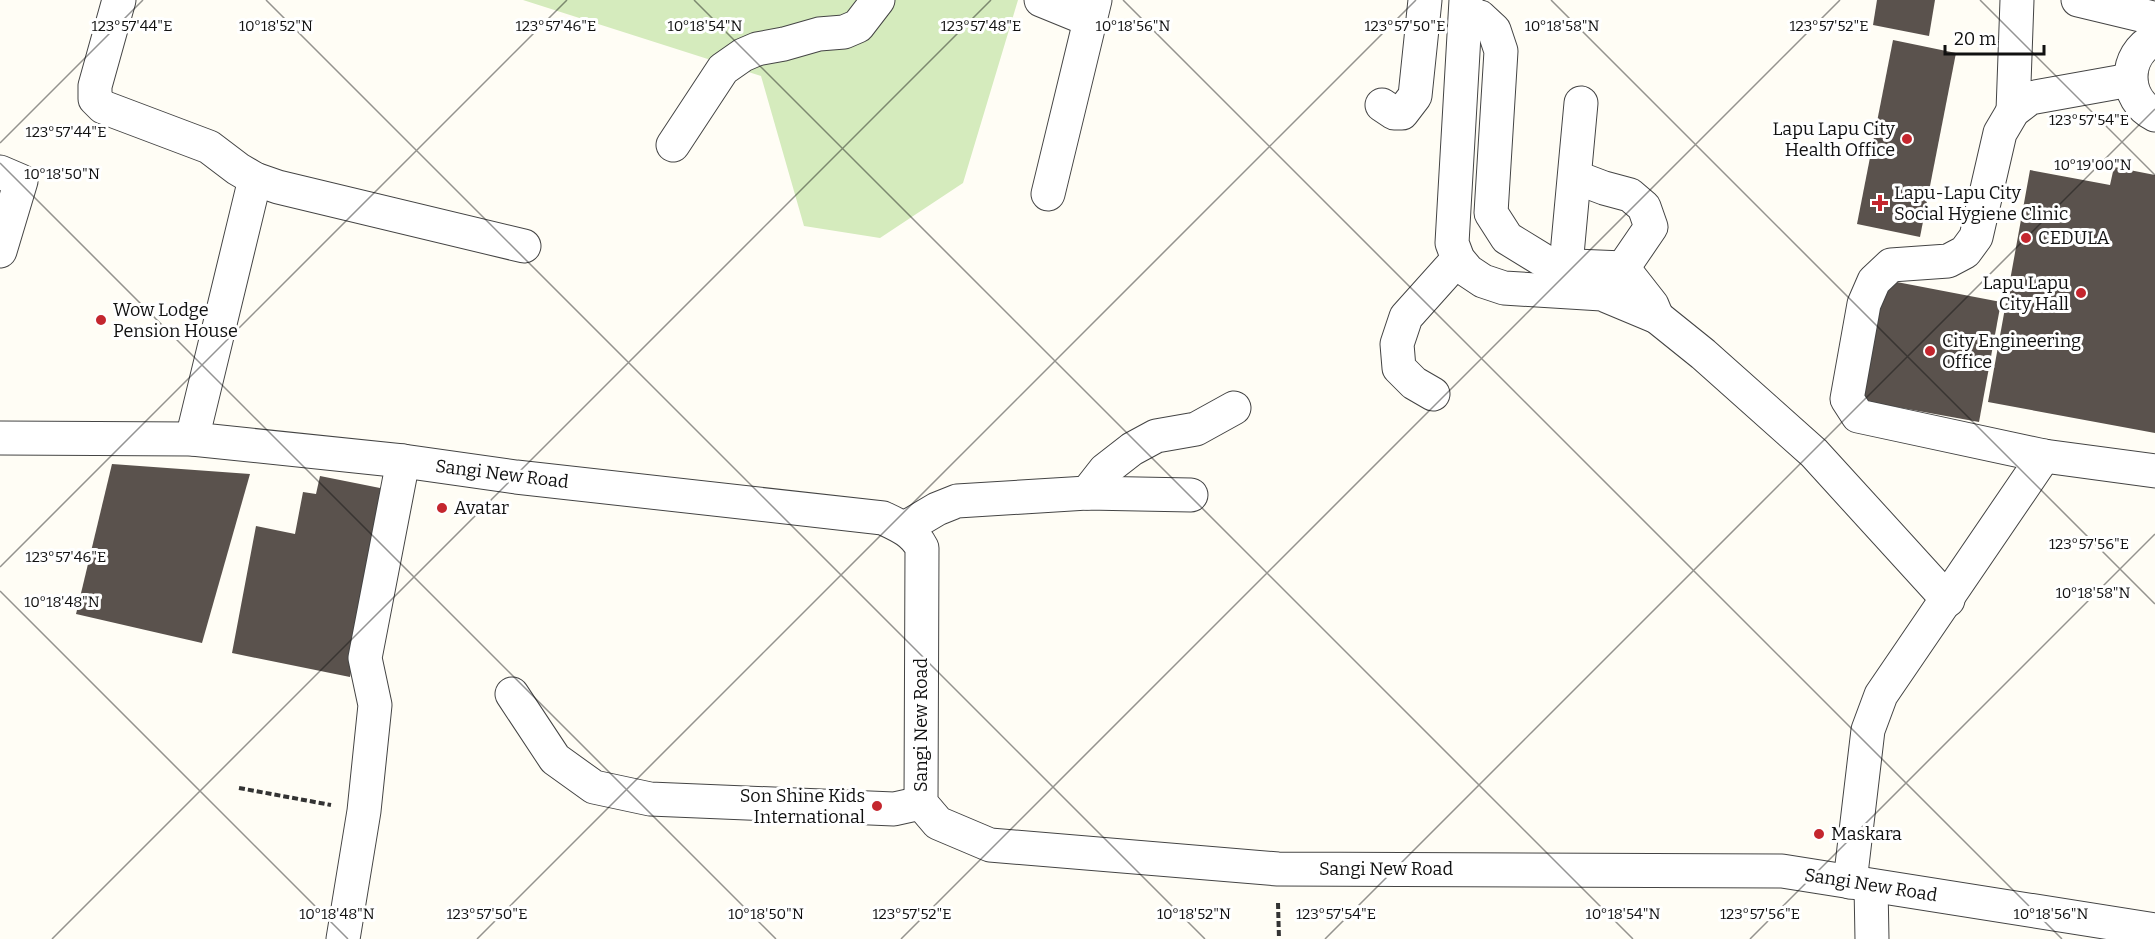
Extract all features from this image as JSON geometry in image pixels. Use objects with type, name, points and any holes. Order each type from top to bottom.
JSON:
[{"type":"street","points":[[119,0],[95,86],[95,99],[103,107],[209,147],[255,179],[278,187],[524,246]]},
{"type":"street","points":[[673,145],[723,69],[743,55],[757,49],[819,34],[844,32],[858,26],[878,0]]},
{"type":"street","points":[[1041,0],[1092,10],[1048,194]]},
{"type":"street","points":[[1382,105],[1394,113],[1402,113],[1415,96],[1425,0]]},
{"type":"street","points":[[2013,111],[2017,0]]},
{"type":"street","points":[[2078,0],[2154,26],[2135,56],[2130,80],[2137,100],[2155,115]]},
{"type":"street","points":[[1575,177],[1630,195],[1644,207],[1651,227],[1623,268],[1565,278],[1504,288],[1475,276],[1458,259],[1452,243],[1466,8],[1494,30],[1501,51],[1491,213],[1507,238],[1551,265],[1565,278],[1657,317],[1703,354],[1814,453],[1948,600]]},
{"type":"street","points":[[2130,80],[2030,98],[2013,111],[2000,133],[1976,237],[1965,252],[1948,261],[1891,265],[1874,281],[1864,304],[1847,399],[1858,416],[2044,456],[2155,471]]},
{"type":"street","points":[[1565,278],[1581,103]]},
{"type":"street","points":[[0,172],[21,181],[0,251]]},
{"type":"street","points":[[192,439],[255,179]]},
{"type":"street","points":[[1433,394],[1414,383],[1399,368],[1397,344],[1406,317],[1458,259]]},
{"type":"street","points":[[1623,268],[1652,305],[1657,317]]},
{"type":"street","points":[[1087,493],[1105,470],[1140,445],[1156,436],[1196,429],[1234,408]]},
{"type":"street","name":"Sangi New Road","points":[[0,438],[192,439],[403,461],[516,477],[883,518],[904,528],[917,538],[922,548],[921,803],[938,823],[990,845],[1278,869],[1782,871],[2155,930]]},
{"type":"street","points":[[1872,939],[1861,884],[1868,730],[1881,695],[1948,600],[2044,456]]},
{"type":"street","points":[[343,939],[364,811],[375,705],[365,658],[403,461]]},
{"type":"street","points":[[904,528],[937,509],[957,501],[1087,493],[1191,495]]},
{"type":"street","points":[[512,694],[555,759],[594,787],[650,799],[894,808],[921,803]]},
{"type":"path","points":[[239,788],[364,811]]},
{"type":"green space","points":[[523,0],[1018,0],[963,183],[880,238],[804,226],[761,76]]},
{"type":"building","points":[[1877,0],[1935,0],[1929,36],[1873,25]]},
{"type":"building","name":"Lapu Lapu City Health Office","points":[[1893,40],[1956,53],[1920,237],[1857,224]]},
{"type":"building","name":"Lapu Lapu City Hall","points":[[2114,167],[2155,175],[2155,433],[1988,402],[2030,170],[2110,185]]},
{"type":"building","name":"City Engineering Office","points":[[1881,279],[2001,302],[1979,422],[1858,400]]},
{"type":"building","points":[[112,464],[250,474],[202,643],[76,614]]},
{"type":"building","points":[[320,476],[385,489],[350,677],[232,653],[256,526],[295,534],[303,492],[316,494]]},
{"type":"place","name":"Lapu Lapu City Health Office","points":[[1907,139]]},
{"type":"place","name":"Lapu-Lapu City Social Hygiene Clinic","points":[[1880,203]]},
{"type":"place","name":"CEDULA","points":[[2026,238]]},
{"type":"place","name":"Lapu Lapu City Hall","points":[[2081,293]]},
{"type":"place","name":"Wow Lodge Pension House","points":[[101,320]]},
{"type":"place","name":"City Engineering Office","points":[[1930,351]]},
{"type":"place","name":"Avatar","points":[[442,508]]},
{"type":"place","name":"Son Shine Kids International","points":[[877,806]]},
{"type":"place","name":"Maskara","points":[[1819,834]]}]
